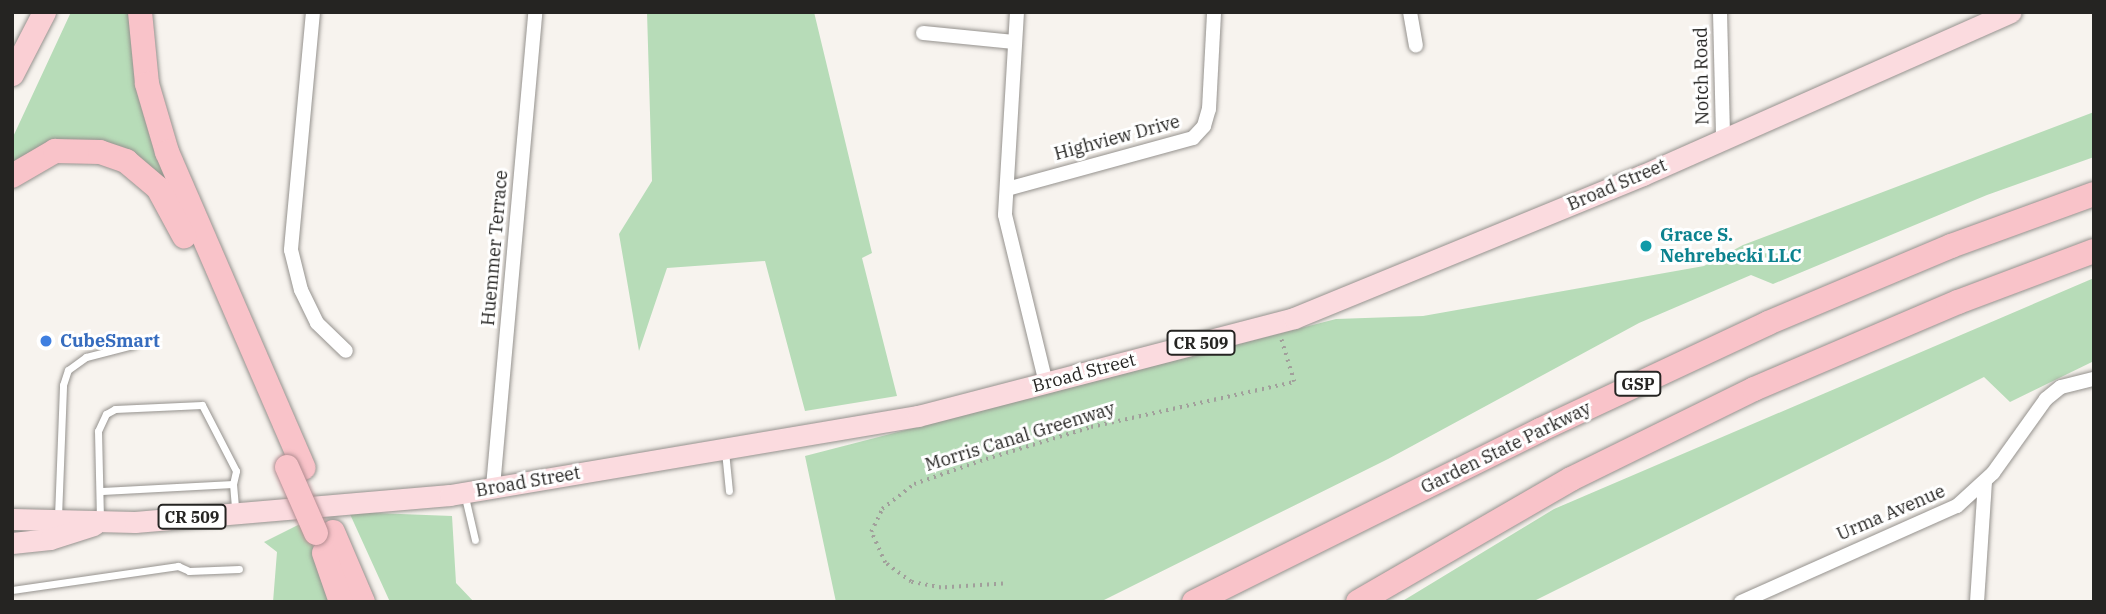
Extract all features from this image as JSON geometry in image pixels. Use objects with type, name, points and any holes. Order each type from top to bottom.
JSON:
[{"type":"highway","points":[[12,74],[44,12]]},
{"type":"highway","points":[[140,12],[147,84],[167,152],[295,468]]},
{"type":"highway","points":[[12,176],[42,156],[86,149],[125,161],[158,188],[172,208],[324,533],[363,602]]},
{"type":"highway","name":"Garden State Parkway","points":[[1195,602],[1540,430],[1768,323],[1951,246],[2094,194]]},
{"type":"highway","points":[[1358,602],[1571,479],[1754,389],[1958,302],[2094,251]]},
{"type":"highway","points":[[324,533],[341,602]]},
{"type":"main road","name":"Broad Street","points":[[12,519],[58,517],[100,523],[235,514],[464,492],[918,416],[1277,323],[1467,249],[2011,12]]},
{"type":"main road","name":"Broad Street","points":[[12,543],[50,539],[100,523]]},
{"type":"street","points":[[313,12],[291,250],[301,290],[317,323],[346,351]]},
{"type":"street","name":"Huemmer Terrace","points":[[493,487],[535,12]]},
{"type":"street","points":[[1017,12],[1007,232],[1046,383]]},
{"type":"street","name":"Highview Drive","points":[[1007,188],[1193,138],[1204,126],[1209,109],[1214,12]]},
{"type":"street","points":[[1410,12],[1416,45]]},
{"type":"street","name":"Notch Road","points":[[1720,12],[1723,139]]},
{"type":"street","points":[[923,33],[1015,42]]},
{"type":"street","name":"Urma Avenue","points":[[1741,602],[1957,506],[1984,483],[2046,399],[2061,387],[2094,379]]},
{"type":"street","points":[[1977,602],[1984,483]]},
{"type":"lane","points":[[58,517],[63,385],[68,370],[86,358],[133,345]]},
{"type":"lane","points":[[100,523],[102,491],[96,471],[98,431],[106,414],[193,404],[209,413],[236,471],[233,484],[235,514]]},
{"type":"lane","points":[[725,450],[729,491]]},
{"type":"lane","points":[[102,491],[233,484]]},
{"type":"lane","points":[[464,492],[475,540]]},
{"type":"lane","points":[[12,590],[178,566],[189,571],[239,569]]},
{"type":"path","name":"Morris Canal Greenway","points":[[1003,583],[941,588],[911,582],[885,563],[872,532],[882,509],[914,484],[999,455],[1091,427],[1294,382],[1277,323]]},
{"type":"green space","points":[[71,12],[132,12],[174,193],[120,150],[12,165],[12,139]]},
{"type":"green space","points":[[647,12],[814,12],[872,253],[862,258],[897,396],[805,411],[765,261],[667,268],[639,351],[619,234],[652,181]]},
{"type":"green space","points":[[2094,112],[2094,157],[1987,195],[1773,284],[1751,275],[1639,323],[1388,459],[1100,602],[836,602],[805,456],[1336,319],[1423,316],[1704,266],[1743,245]]},
{"type":"green space","points":[[2094,278],[2094,361],[2010,402],[1984,377],[1532,602],[1401,602],[1554,509]]},
{"type":"green space","points":[[349,512],[452,516],[456,583],[474,602],[390,602]]},
{"type":"green space","points":[[304,522],[334,602],[273,602],[277,552],[264,542]]},
{"type":"place","name":"Grace S. Nehrebecki LLC","points":[[1646,246]]},
{"type":"place","name":"CubeSmart","points":[[46,341]]}]
